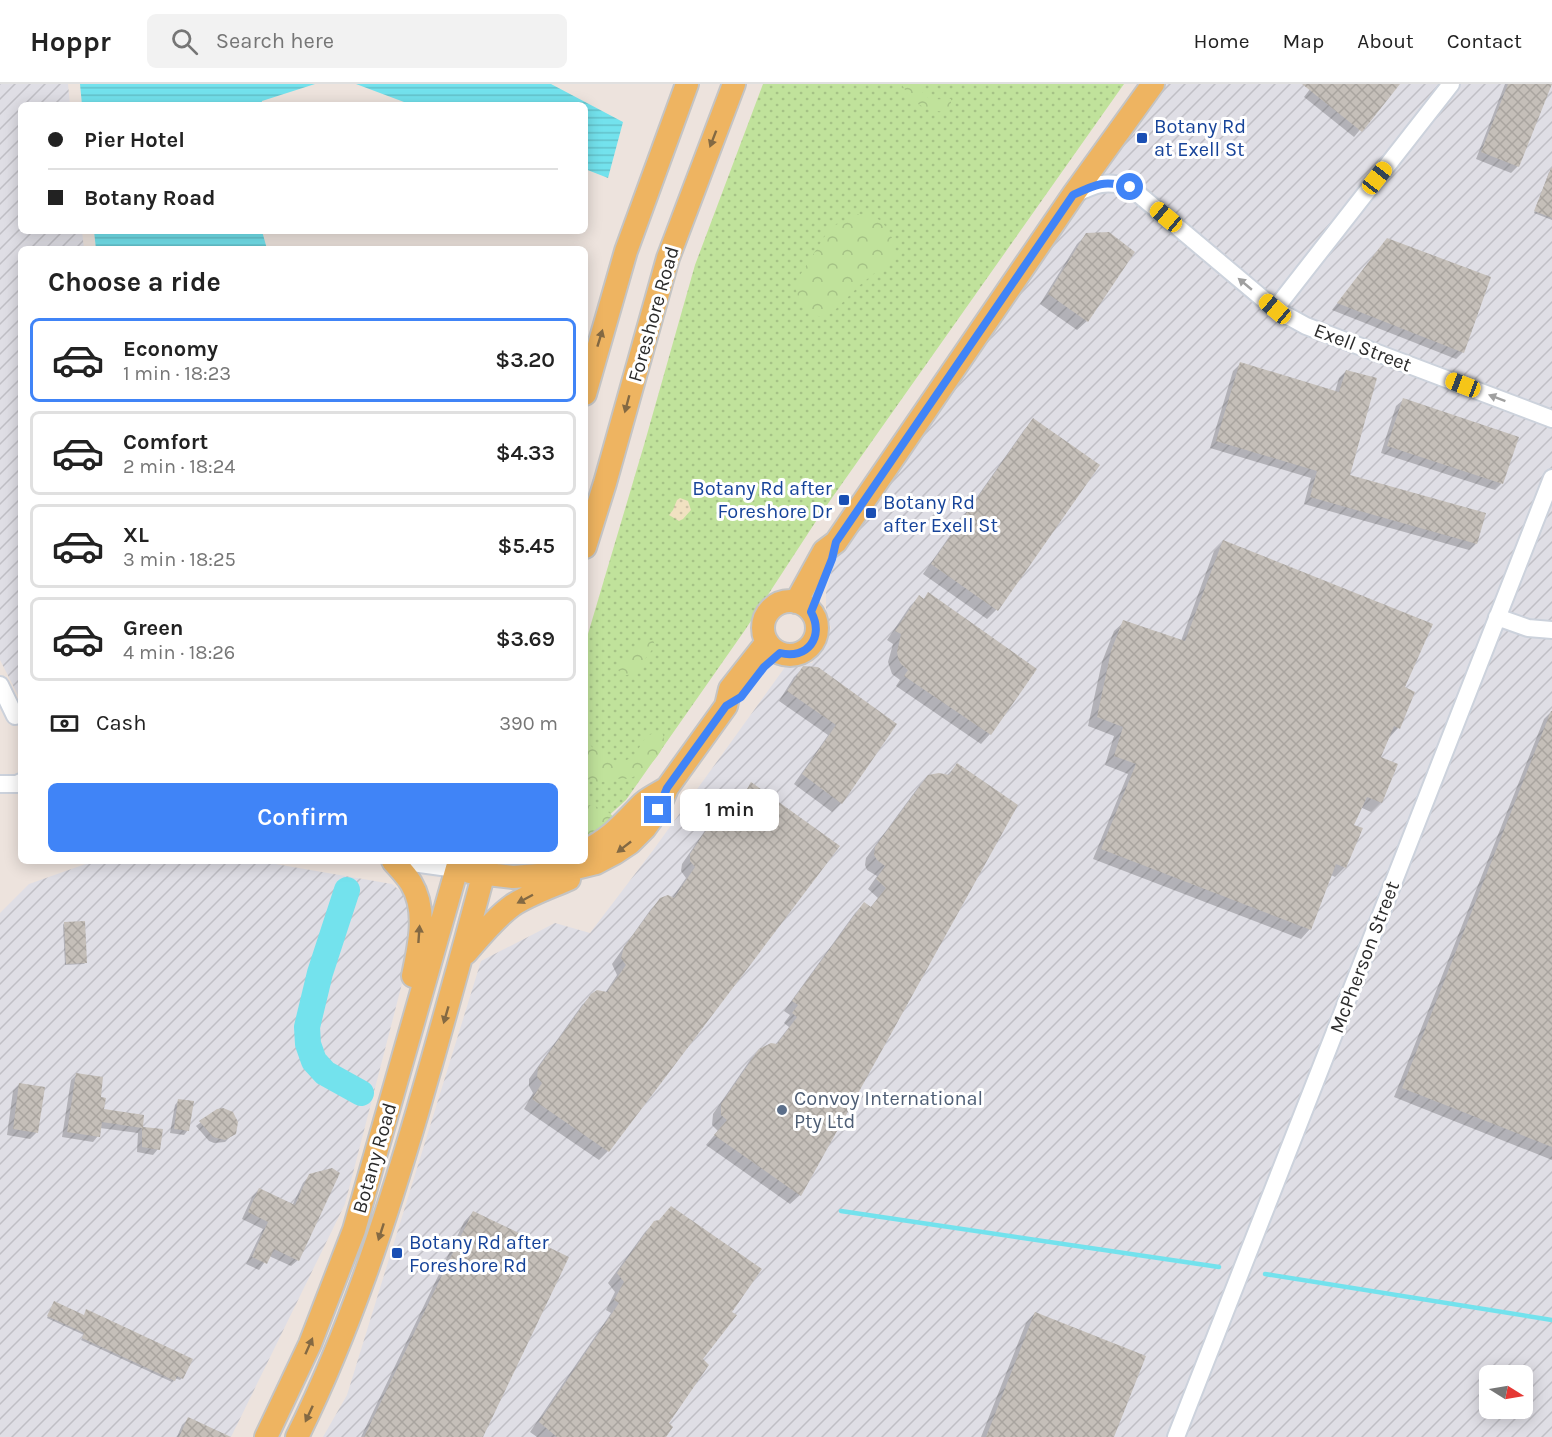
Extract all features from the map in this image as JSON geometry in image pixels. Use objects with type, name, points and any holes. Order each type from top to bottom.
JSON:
[{"type":"main road","points":[[588,384],[626,251],[687,84]]},
{"type":"main road","name":"Foreshore Road","points":[[588,537],[668,258],[734,84]]},
{"type":"main road","points":[[804,607],[824,551],[836,542],[1073,195],[1153,84]]},
{"type":"main road","points":[[590,857],[615,853],[645,828],[658,810],[667,788],[726,706],[741,697],[764,667],[773,648],[763,625],[765,616],[778,604],[787,601],[804,607],[816,620],[815,638],[810,646],[796,654],[773,648]]},
{"type":"main road","points":[[590,857],[644,803],[667,788]]},
{"type":"main road","points":[[588,841],[622,824]]},
{"type":"main road","points":[[395,864],[411,884],[421,908],[418,948],[405,1017],[398,1075]]},
{"type":"main road","points":[[458,865],[486,868],[513,877],[551,874],[574,864]]},
{"type":"main road","points":[[461,959],[513,905],[577,876],[585,864]]},
{"type":"main road","name":"Botany Road","points":[[266,1437],[333,1289],[366,1190],[458,865]]},
{"type":"main road","name":"Botany Road","points":[[297,1437],[343,1335],[381,1233],[486,868]]},
{"type":"street","points":[[1275,309],[1451,84]]},
{"type":"street","name":"Exell Street","points":[[1073,195],[1093,186],[1112,182],[1130,187],[1275,309],[1306,326],[1552,419]]},
{"type":"street","name":"McPherson Street","points":[[1176,1437],[1552,478]]},
{"type":"street","points":[[1497,617],[1528,628],[1552,630]]},
{"type":"street","points":[[0,685],[12,718]]},
{"type":"street","points":[[443,864],[458,865]]},
{"type":"shaded area","points":[[0,84],[68,84],[70,102],[18,102],[18,234],[82,234],[84,246],[18,246],[18,695],[0,660]]},
{"type":"shaded area","points":[[1153,84],[1552,84],[1552,1437],[323,1437],[347,1395],[481,961],[555,923],[590,933],[654,849],[788,663],[812,663],[831,628],[826,611],[826,593],[840,538]]},
{"type":"shaded area","points":[[86,864],[275,864],[392,884],[405,895],[413,909],[413,941],[345,1204],[231,1437],[0,1437],[0,913],[29,884]]},
{"type":"green space","points":[[763,84],[1124,84],[822,512],[745,630],[626,800],[604,820],[588,829],[588,634],[695,265]]},
{"type":"green space","points":[[902,84],[919,84],[921,91],[928,98],[951,99],[951,108],[945,112],[925,107],[909,96]]},
{"type":"green space","points":[[857,214],[881,221],[895,243],[893,258],[860,285],[832,313],[823,317],[810,313],[800,302],[795,283],[830,228]]},
{"type":"green space","points":[[646,640],[653,640],[655,645],[630,674],[622,674],[618,670],[622,660]]},
{"type":"green space","points":[[662,731],[664,740],[661,751],[641,773],[628,779],[611,779],[598,783],[588,779],[588,744],[611,759],[624,761],[635,754],[647,736]]},
{"type":"green space","points":[[588,805],[601,808],[616,821],[588,839]]},
{"type":"sand","points":[[680,498],[688,501],[691,510],[679,521],[669,515]]},
{"type":"water","points":[[80,84],[315,84],[262,102],[82,102]]},
{"type":"water","points":[[356,84],[551,84],[585,102],[404,102]]},
{"type":"water","points":[[588,104],[623,122],[608,178],[588,170]]},
{"type":"water","points":[[94,234],[263,234],[266,246],[96,246]]},
{"type":"building","points":[[1302,84],[1400,84],[1362,132]]},
{"type":"building","points":[[1508,84],[1552,84],[1519,167],[1481,152]]},
{"type":"building","points":[[1552,168],[1552,218],[1534,211]]},
{"type":"building","points":[[1109,232],[1135,252],[1088,322],[1048,294],[1086,233]]},
{"type":"building","points":[[1387,238],[1491,277],[1464,353],[1337,303]]},
{"type":"building","points":[[1240,362],[1339,392],[1346,370],[1377,378],[1350,475],[1486,513],[1477,544],[1310,497],[1317,471],[1216,441]]},
{"type":"building","points":[[1403,398],[1519,437],[1503,484],[1387,446]]},
{"type":"building","points":[[1033,418],[1100,465],[998,611],[931,564]]},
{"type":"building","points":[[1223,540],[1433,624],[1405,687],[1415,692],[1400,729],[1394,726],[1381,757],[1398,764],[1382,803],[1367,797],[1354,825],[1363,828],[1346,868],[1336,864],[1311,930],[1101,849],[1136,764],[1114,756],[1123,727],[1097,717],[1111,651],[1123,620],[1185,641]]},
{"type":"building","points":[[928,592],[1037,669],[991,735],[904,676],[908,670],[901,664],[897,652],[901,634],[895,631],[919,595],[924,599]]},
{"type":"building","points":[[803,666],[818,667],[897,724],[842,804],[802,774],[836,725],[787,691]]},
{"type":"building","points":[[1552,711],[1552,1147],[1402,1088]]},
{"type":"building","points":[[957,763],[1018,805],[801,1196],[714,1135],[727,1120],[721,1115],[721,1104],[759,1049],[771,1043],[777,1044],[797,1017],[792,1013],[798,1005],[792,1001],[864,902],[871,907],[886,888],[876,879],[885,866],[874,855],[875,847],[928,775],[939,773],[949,775]]},
{"type":"building","points":[[751,782],[840,846],[609,1152],[532,1099],[542,1083],[537,1077],[538,1068],[591,994],[597,990],[607,992],[626,965],[621,958],[624,947],[660,898],[668,895],[674,898],[695,867],[690,861],[690,854],[730,795],[743,796]]},
{"type":"building","points":[[85,921],[87,963],[66,964],[64,922]]},
{"type":"building","points":[[76,1073],[103,1077],[101,1097],[106,1098],[104,1109],[144,1115],[143,1127],[163,1129],[160,1150],[142,1147],[142,1128],[102,1122],[100,1137],[67,1132]]},
{"type":"building","points":[[19,1083],[45,1087],[38,1133],[13,1129]]},
{"type":"building","points":[[178,1099],[194,1101],[189,1131],[174,1129]]},
{"type":"building","points":[[223,1108],[233,1112],[238,1122],[236,1134],[225,1140],[213,1137],[199,1121],[217,1109]]},
{"type":"building","points":[[332,1168],[340,1173],[299,1261],[274,1249],[267,1264],[252,1257],[268,1222],[248,1212],[259,1188],[295,1205],[309,1174]]},
{"type":"building","points":[[671,1206],[762,1269],[732,1312],[737,1315],[703,1359],[709,1365],[669,1423],[673,1427],[666,1437],[557,1437],[539,1422],[619,1303],[614,1300],[624,1282],[617,1273],[654,1221],[659,1220]]},
{"type":"building","points":[[473,1211],[569,1257],[483,1437],[364,1437]]},
{"type":"building","points":[[54,1301],[84,1315],[86,1309],[193,1359],[183,1379],[177,1376],[175,1381],[82,1338],[84,1333],[47,1316]]},
{"type":"building","points":[[1035,1312],[1146,1356],[1114,1437],[986,1437]]},
{"type":"building","points":[[188,1417],[231,1437],[179,1437]]},
{"type":"waterway","points":[[347,890],[320,973],[307,1027],[308,1044],[314,1061],[325,1073],[361,1093]]},
{"type":"waterway","points":[[841,1211],[1219,1267]]},
{"type":"waterway","points":[[1265,1274],[1552,1320]]},
{"type":"place","name":"Botany Rd at Exell St","points":[[1142,138]]},
{"type":"place","name":"Botany Rd after Foreshore Dr","points":[[844,500]]},
{"type":"place","name":"Botany Rd after Exell St","points":[[871,513]]},
{"type":"place","name":"Convoy International Pty Ltd","points":[[782,1110]]},
{"type":"place","name":"Botany Rd after Foreshore Rd","points":[[397,1253]]},
{"type":"route","points":[[658,810],[667,788],[726,706],[741,697],[764,667],[780,653],[796,654],[810,646],[817,629],[816,620],[811,612],[832,559],[836,542],[1073,195],[1093,186],[1112,182],[1130,187]]}]
